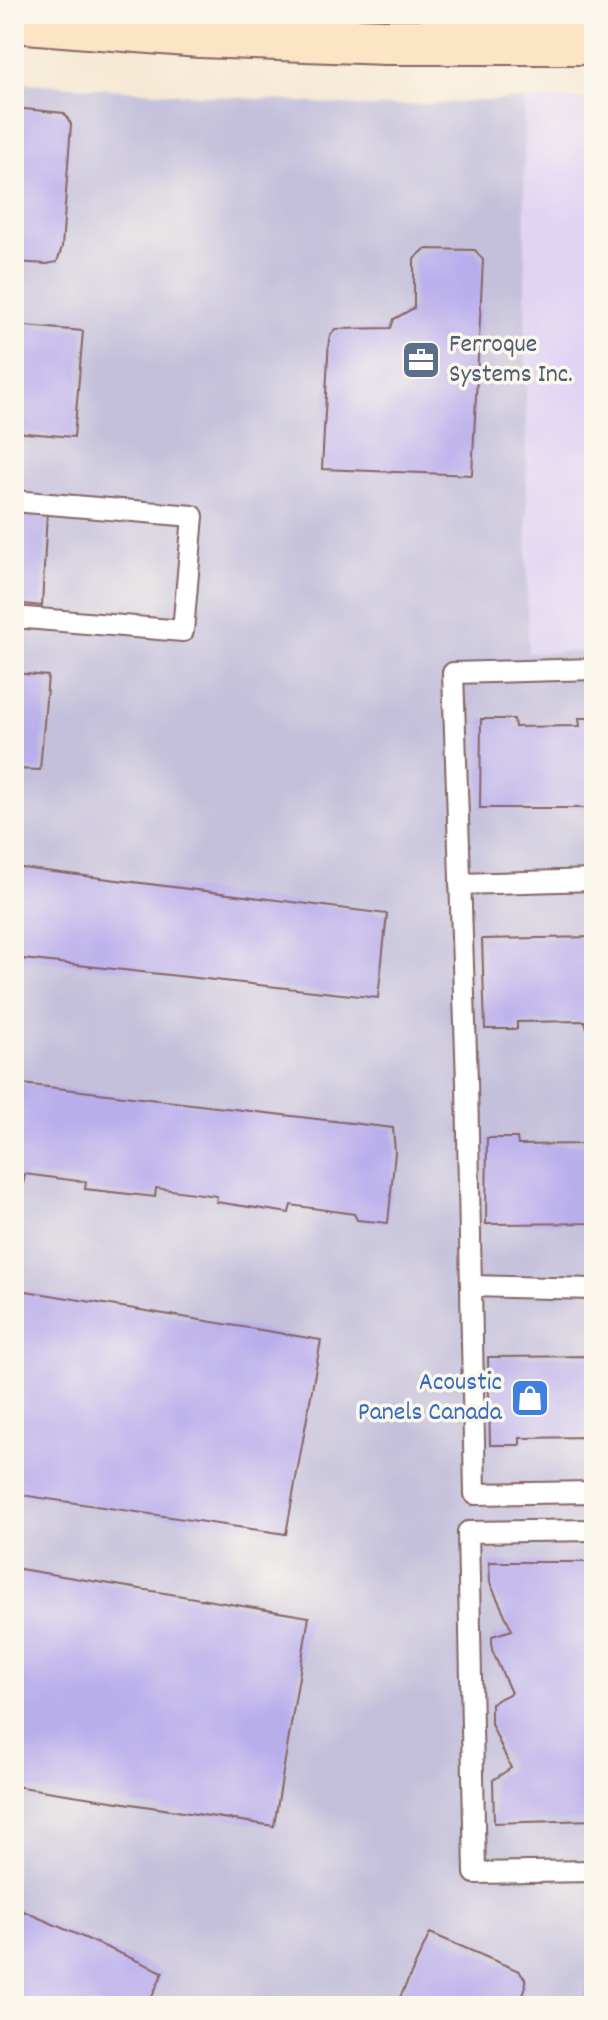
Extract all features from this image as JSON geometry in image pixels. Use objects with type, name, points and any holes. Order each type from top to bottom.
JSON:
[{"type":"street","points":[[14,20],[201,24],[386,42],[594,42]]},
{"type":"lane","points":[[14,501],[193,516],[183,631],[14,617]]},
{"type":"lane","points":[[594,669],[453,673],[475,1494],[594,1492]]},
{"type":"lane","points":[[460,884],[594,880]]},
{"type":"lane","points":[[471,1286],[594,1289]]},
{"type":"lane","points":[[594,1530],[468,1532],[475,1873],[594,1871]]},
{"type":"shaded area","points":[[14,82],[371,107],[524,99],[528,653],[594,651],[594,2006],[14,2006]]},
{"type":"shaded area","points":[[524,99],[594,99],[594,651],[528,653]]},
{"type":"building","points":[[14,108],[64,113],[71,124],[62,247],[57,262],[14,262]]},
{"type":"building","points":[[425,249],[475,250],[483,260],[472,475],[322,469],[329,338],[335,329],[391,328],[394,319],[414,308],[414,259]]},
{"type":"building","points":[[14,325],[83,331],[74,437],[14,432]]},
{"type":"building","points":[[14,509],[47,512],[42,606],[14,603]]},
{"type":"building","points":[[14,673],[48,676],[40,770],[14,769]]},
{"type":"building","points":[[579,718],[594,718],[594,808],[480,808],[481,719],[514,719],[515,727],[580,726]]},
{"type":"building","points":[[14,867],[387,914],[378,998],[14,958]]},
{"type":"building","points":[[594,937],[594,1028],[587,1028],[585,1021],[517,1022],[517,1029],[485,1029],[482,939]]},
{"type":"building","points":[[14,1083],[393,1128],[395,1152],[388,1223],[357,1220],[354,1214],[291,1205],[289,1213],[216,1202],[217,1196],[156,1188],[155,1197],[85,1189],[86,1182],[25,1174],[23,1184],[14,1182]]},
{"type":"building","points":[[585,1137],[594,1137],[594,1223],[486,1224],[487,1138],[517,1138],[518,1145],[586,1144]]},
{"type":"building","points":[[14,1289],[321,1340],[286,1534],[14,1494]]},
{"type":"building","points":[[594,1356],[594,1446],[590,1437],[520,1438],[520,1445],[490,1445],[488,1357]]},
{"type":"building","points":[[489,1562],[594,1562],[594,1820],[494,1823],[493,1780],[511,1768],[491,1724],[491,1703],[511,1693],[492,1650],[492,1636],[512,1630],[490,1583]]},
{"type":"building","points":[[14,1568],[309,1617],[274,1826],[14,1786]]},
{"type":"building","points":[[14,1907],[163,1972],[148,2006],[14,2006]]},
{"type":"building","points":[[430,1933],[519,1971],[526,1986],[519,2006],[396,2006]]},
{"type":"building","points":[[594,1970],[594,2006],[578,2006]]},
{"type":"place","name":"Ferroque Systems Inc.","points":[[421,360]]},
{"type":"place","name":"Acoustic Panels Canada","points":[[530,1398]]}]
